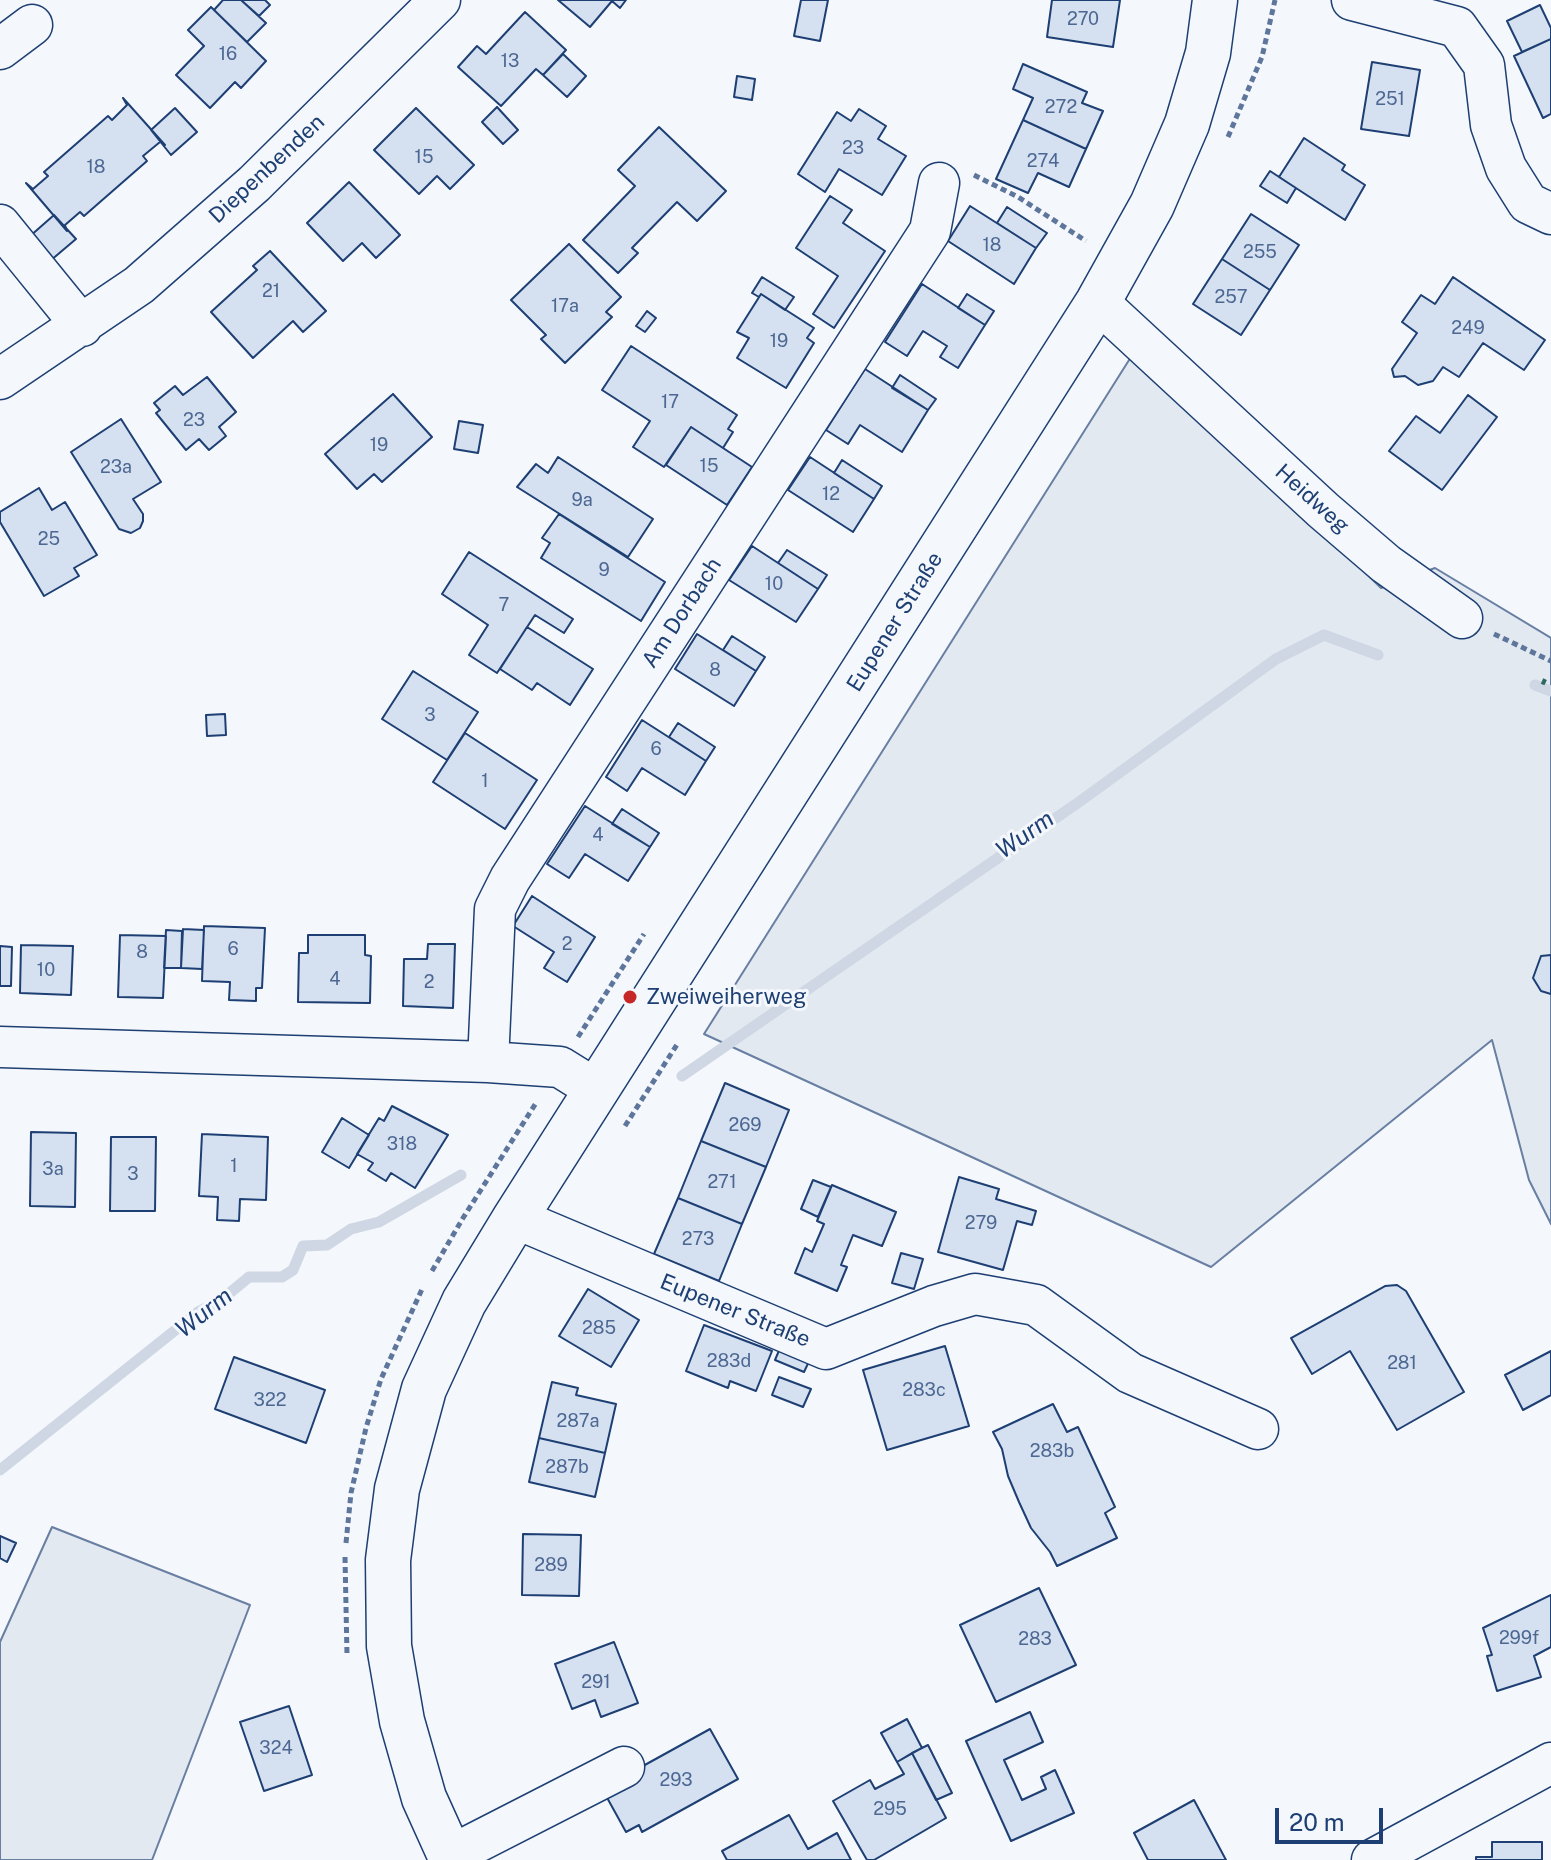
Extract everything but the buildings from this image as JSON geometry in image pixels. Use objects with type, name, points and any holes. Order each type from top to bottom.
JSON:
[{"type":"main road","name":"Eupener Straße","points":[[451,1858],[424,1798],[402,1721],[389,1646],[388,1560],[397,1489],[424,1389],[464,1302],[515,1218],[1098,302],[1152,205],[1187,124],[1208,53],[1215,0]]},
{"type":"street","name":"Diepenbenden","points":[[0,379],[139,285],[254,184],[440,0]]},
{"type":"street","points":[[1352,0],[1457,27],[1484,65],[1491,125],[1506,168],[1528,203],[1551,214]]},
{"type":"street","points":[[0,49],[32,25]]},
{"type":"street","name":"Am Dorbach","points":[[488,1062],[495,909],[510,879],[930,231],[939,183]]},
{"type":"street","points":[[0,225],[82,326]]},
{"type":"street","name":"Heidweg","points":[[1098,302],[1323,510],[1386,564],[1462,618]]},
{"type":"street","points":[[0,1047],[488,1062],[560,1067],[597,1090]]},
{"type":"street","name":"Eupener Straße","points":[[515,1218],[826,1349],[934,1306],[975,1294],[1036,1305],[1130,1373],[1258,1429]]},
{"type":"street","points":[[1372,1860],[1551,1763]]},
{"type":"street","points":[[451,1858],[624,1767]]},
{"type":"path","points":[[1227,140],[1262,57],[1275,0]]},
{"type":"path","points":[[939,183],[958,174],[969,173],[1018,197],[1087,241]]},
{"type":"path","points":[[1462,618],[1551,661]]},
{"type":"path","points":[[624,1128],[681,1038]]},
{"type":"shaded area","points":[[1136,349],[1381,588],[1435,568],[1551,638],[1551,1224],[1529,1180],[1492,1040],[1211,1267],[704,1034]]},
{"type":"shaded area","points":[[52,1527],[250,1605],[152,1860],[0,1860],[0,1642]]},
{"type":"waterway","name":"Wurm","points":[[682,1076],[1079,802],[1276,659],[1324,635],[1378,655]]},
{"type":"waterway","name":"Wurm","points":[[1535,685],[1551,691]]},
{"type":"waterway","name":"Wurm","points":[[0,1470],[198,1312],[220,1301],[249,1277],[282,1277],[293,1270],[303,1246],[327,1245],[351,1229],[379,1222],[461,1175]]},
{"type":"hedge","points":[[1542,681],[1551,685]]},
{"type":"place","name":"Zweiweiherweg","points":[[630,997]]}]
